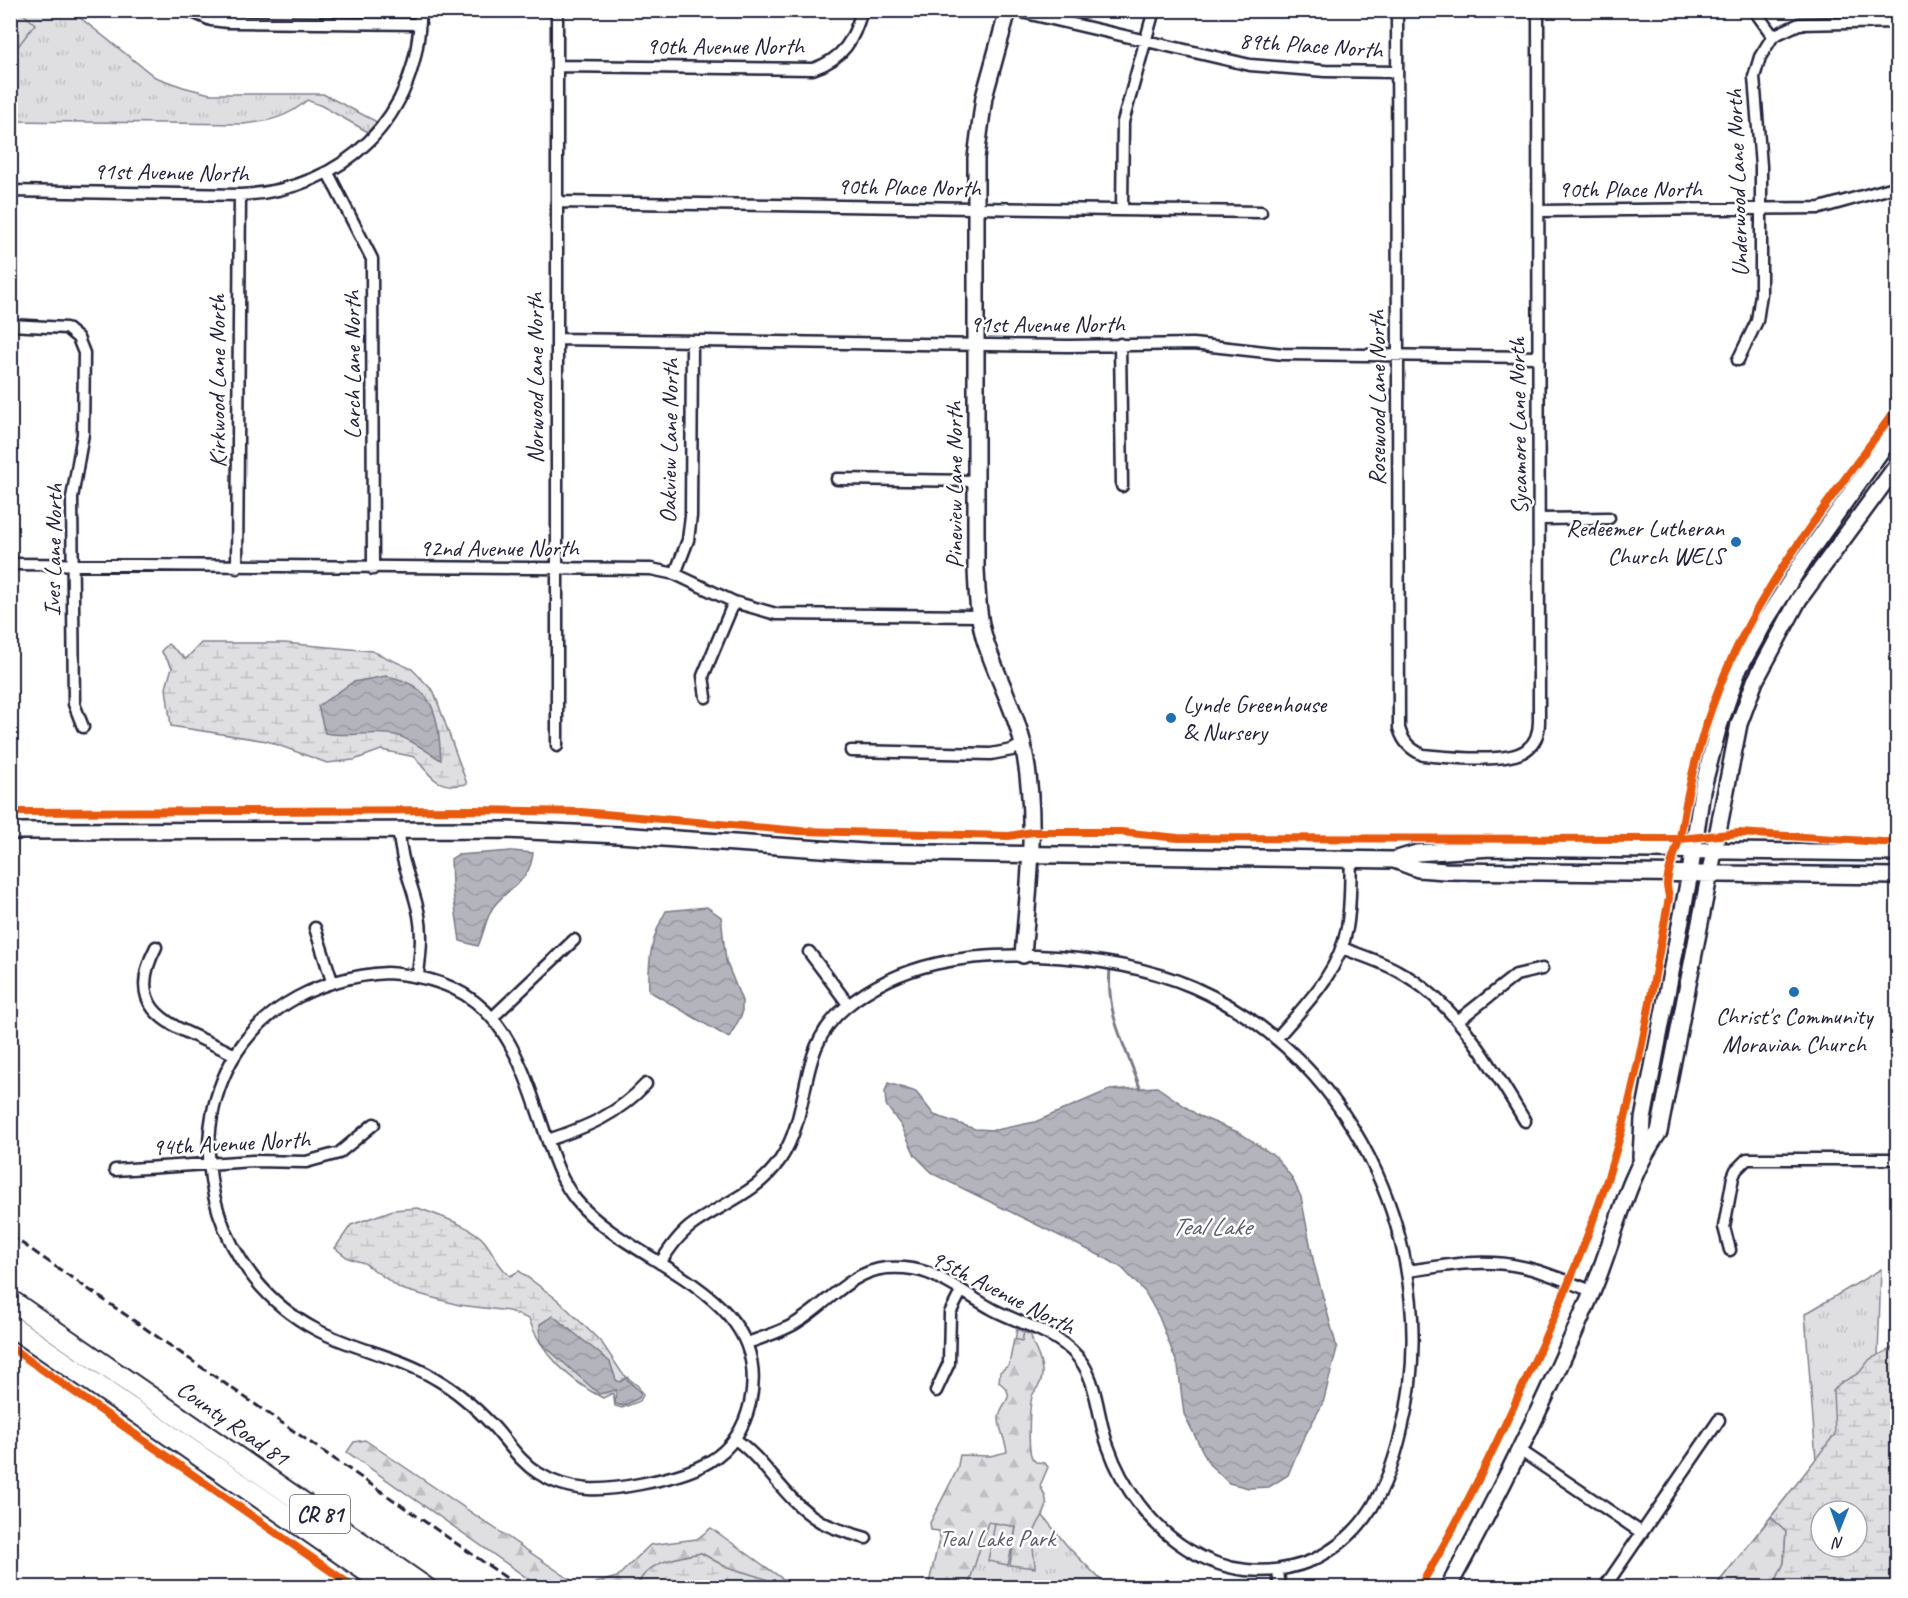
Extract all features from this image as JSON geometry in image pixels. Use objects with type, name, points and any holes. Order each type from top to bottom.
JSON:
[{"type":"highway","name":"County Road 81","points":[[17,1305],[426,1587]]},
{"type":"highway","name":"County Road 81","points":[[11,1327],[390,1587]]},
{"type":"street","points":[[188,10],[211,20],[284,16],[420,24]]},
{"type":"street","name":"91st Avenue North","points":[[10,191],[267,194],[288,189],[328,173],[372,138],[393,113],[414,66],[420,10]]},
{"type":"street","name":"Norwood Lane North","points":[[556,10],[557,746]]},
{"type":"street","name":"90th Avenue North","points":[[557,66],[813,69],[826,64],[847,48],[862,10]]},
{"type":"street","name":"Pineview Lane North","points":[[1008,10],[978,127],[976,210],[977,595],[984,636],[1023,744],[1032,807],[1031,855],[1023,955]]},
{"type":"street","name":"89th Place North","points":[[1013,10],[1145,42],[1269,68],[1397,72]]},
{"type":"street","points":[[1122,210],[1123,122],[1154,10]]},
{"type":"street","name":"Rosewood Lane North","points":[[1397,10],[1399,728],[1402,740],[1412,750],[1423,755],[1442,757]]},
{"type":"street","name":"Sycamore Lane North","points":[[1442,757],[1504,757],[1526,750],[1535,742],[1539,721],[1538,10]]},
{"type":"street","points":[[1754,10],[1773,36],[1792,26],[1813,21],[1898,22]]},
{"type":"street","name":"Underwood Lane North","points":[[1738,360],[1751,335],[1760,309],[1761,210],[1754,77],[1760,57],[1773,36]]},
{"type":"street","name":"Larch Lane North","points":[[328,173],[372,260],[373,568]]},
{"type":"street","name":"90th Place North","points":[[1539,211],[1820,208],[1898,186]]},
{"type":"street","name":"Kirkwood Lane North","points":[[237,568],[240,195]]},
{"type":"street","name":"90th Place North","points":[[557,202],[976,210],[1261,212]]},
{"type":"street","name":"Ives Lane North","points":[[10,326],[59,326],[78,338],[84,353],[84,412],[72,498],[74,704],[83,727]]},
{"type":"street","name":"91st Avenue North","points":[[557,339],[976,346],[1193,344],[1262,352],[1538,357]]},
{"type":"street","name":"Oakview Lane North","points":[[675,574],[688,540],[691,516],[692,341]]},
{"type":"street","points":[[1120,344],[1122,486]]},
{"type":"street","points":[[1641,1156],[1642,1119],[1690,873],[1702,791],[1718,729],[1738,670],[1767,618],[1805,558],[1898,427]]},
{"type":"street","points":[[1448,1587],[1521,1450],[1593,1291],[1641,1156],[1659,1132],[1739,724],[1755,681],[1799,599],[1893,481],[1898,464]]},
{"type":"street","points":[[837,479],[976,481]]},
{"type":"street","points":[[1540,519],[1609,518]]},
{"type":"street","name":"92nd Avenue North","points":[[10,564],[237,568],[651,569],[675,574],[734,602],[776,614],[980,616]]},
{"type":"street","points":[[706,697],[703,676],[734,602]]},
{"type":"street","points":[[851,751],[991,754],[1012,750],[1023,744]]},
{"type":"street","points":[[399,830],[401,860],[414,894],[422,937],[418,975]]},
{"type":"street","points":[[10,831],[546,831],[853,851],[1394,860],[1417,853],[1491,848],[1898,853]]},
{"type":"street","points":[[1276,1039],[1321,986],[1342,948],[1348,918],[1351,859]]},
{"type":"street","points":[[1394,860],[1418,869],[1445,871],[1898,876]]},
{"type":"street","points":[[315,928],[332,981]]},
{"type":"street","points":[[493,1017],[574,940]]},
{"type":"street","points":[[156,947],[148,963],[144,984],[153,1011],[176,1028],[235,1055]]},
{"type":"street","points":[[1342,948],[1398,971],[1432,994],[1459,1020],[1525,1120]]},
{"type":"street","points":[[809,952],[848,1004]]},
{"type":"street","points":[[660,1263],[686,1230],[745,1195],[778,1163],[798,1122],[811,1056],[819,1037],[830,1021],[848,1004],[894,978],[931,964],[962,958],[1023,955],[1107,962],[1168,977],[1224,1003],[1276,1039],[1326,1088],[1369,1156],[1386,1193],[1408,1271],[1413,1330],[1411,1383],[1398,1449],[1380,1497],[1359,1527],[1337,1545],[1314,1560],[1278,1571],[1280,1587]]},
{"type":"street","points":[[1459,1020],[1516,975],[1542,969]]},
{"type":"street","points":[[361,975],[418,975],[455,989],[493,1017],[515,1050],[524,1070],[561,1176],[586,1211],[602,1225],[723,1308],[747,1343],[753,1368],[753,1388],[746,1418],[735,1438],[720,1455],[698,1469],[668,1479],[618,1489],[579,1489],[541,1475],[528,1466],[472,1404],[449,1386],[414,1367],[316,1329],[290,1313],[268,1294],[249,1272],[220,1219],[208,1164],[214,1106],[235,1055],[268,1018],[288,1002],[332,981],[361,975]]},
{"type":"street","points":[[548,1140],[603,1120],[621,1108],[646,1084]]},
{"type":"street","name":"94th Avenue North","points":[[115,1170],[208,1164],[306,1162],[323,1159],[339,1153],[374,1124]]},
{"type":"street","points":[[1730,1251],[1724,1227],[1733,1177],[1736,1170],[1748,1159],[1898,1159]]},
{"type":"street","points":[[1408,1271],[1471,1262],[1496,1263],[1523,1267],[1593,1291]]},
{"type":"street","name":"95th Avenue North","points":[[747,1343],[798,1322],[855,1278],[872,1271],[889,1268],[925,1272],[997,1312],[1058,1339],[1080,1360],[1088,1374],[1106,1442],[1118,1471],[1132,1497],[1167,1538],[1186,1552],[1207,1562],[1230,1568],[1278,1571]]},
{"type":"street","points":[[936,1391],[949,1363],[950,1313],[961,1292]]},
{"type":"street","points":[[11,1327],[17,1305]]},
{"type":"street","points":[[1604,1587],[1719,1420]]},
{"type":"street","points":[[735,1438],[756,1457],[802,1509],[819,1521],[866,1538]]},
{"type":"street","points":[[1521,1450],[1642,1533]]},
{"type":"green space","points":[[11,10],[20,11],[35,24],[19,45],[11,51]]},
{"type":"green space","points":[[76,10],[78,16],[155,77],[210,94],[323,94],[377,122],[368,132],[307,100],[293,111],[277,118],[243,124],[11,121],[11,11]]},
{"type":"green space","points":[[201,643],[284,643],[372,651],[412,669],[434,692],[467,784],[442,784],[426,771],[415,757],[381,750],[354,760],[327,763],[267,741],[171,726],[166,688],[172,667],[161,651],[168,644],[186,659]]},
{"type":"green space","points":[[418,1208],[472,1231],[485,1242],[498,1263],[510,1276],[519,1271],[558,1300],[602,1343],[622,1373],[638,1386],[643,1395],[640,1401],[622,1408],[615,1406],[613,1393],[603,1398],[579,1384],[549,1354],[529,1319],[509,1311],[459,1305],[401,1289],[364,1263],[348,1258],[335,1248],[351,1225],[393,1210]]},
{"type":"green space","points":[[1881,1269],[1870,1587],[1714,1588],[1816,1460],[1805,1314]]},
{"type":"green space","name":"Teal Lake Park","points":[[1017,1329],[1028,1334],[1030,1500],[1069,1548],[1108,1587],[932,1588],[1008,1452],[1012,1358]]},
{"type":"green space","name":"Teal Lake Park","points":[[1024,1332],[1031,1335],[1042,1369],[1041,1380],[1033,1394],[1031,1406],[1030,1450],[1034,1461],[1045,1463],[1048,1467],[1040,1486],[1045,1495],[1046,1509],[1037,1525],[1033,1539],[1035,1568],[1010,1565],[1016,1527],[988,1522],[968,1587],[928,1587],[940,1536],[939,1531],[931,1530],[930,1523],[957,1470],[960,1455],[990,1456],[1007,1452],[999,1419],[1008,1392],[999,1382],[1000,1372],[1009,1365],[1014,1339],[1022,1341]]},
{"type":"green space","points":[[1897,1346],[1897,1587],[1773,1587],[1784,1563],[1786,1531],[1771,1517],[1835,1434],[1833,1391],[1839,1384],[1859,1373],[1870,1359]]},
{"type":"green space","points":[[365,1440],[581,1587],[540,1587],[347,1452],[354,1442]]},
{"type":"green space","points":[[1771,1517],[1786,1531],[1784,1563],[1773,1587],[1714,1588]]},
{"type":"green space","points":[[995,1523],[1016,1527],[1008,1565],[988,1561]]},
{"type":"green space","points":[[711,1528],[794,1587],[770,1587],[766,1579],[724,1566],[701,1553],[672,1559],[654,1566],[641,1579],[637,1587],[593,1588],[596,1583],[617,1577],[650,1545],[697,1539]]},
{"type":"green space","points":[[701,1553],[724,1566],[766,1579],[770,1587],[637,1587],[641,1579],[654,1566],[672,1559]]},
{"type":"water","points":[[386,676],[403,680],[425,695],[435,717],[441,760],[412,742],[395,735],[325,733],[318,706],[353,682]]},
{"type":"water","points":[[512,851],[533,853],[528,871],[491,910],[478,946],[460,941],[452,886],[451,859],[457,855]]},
{"type":"water","points":[[707,907],[721,917],[726,961],[742,1001],[742,1014],[729,1038],[649,991],[652,949],[657,930],[666,911]]},
{"type":"water","name":"Teal Lake","points":[[888,1083],[916,1092],[934,1115],[975,1129],[996,1130],[1035,1122],[1109,1090],[1157,1087],[1199,1116],[1240,1133],[1276,1157],[1292,1178],[1301,1197],[1314,1264],[1337,1348],[1323,1403],[1302,1441],[1288,1475],[1269,1487],[1249,1488],[1229,1483],[1209,1464],[1184,1414],[1178,1366],[1159,1317],[1145,1292],[1122,1268],[1107,1259],[933,1174],[915,1155],[902,1127],[886,1105],[885,1092]]},
{"type":"water","points":[[553,1316],[610,1362],[616,1380],[620,1382],[626,1378],[641,1393],[639,1398],[623,1406],[615,1404],[616,1390],[599,1394],[540,1342],[540,1324]]},
{"type":"waterway","points":[[1110,969],[1114,1016],[1140,1088]]},
{"type":"railway","points":[[10,1235],[521,1588]]},
{"type":"cycle path","points":[[1419,1588],[1465,1505],[1507,1420],[1569,1282],[1609,1175],[1640,1055],[1669,898],[1667,885],[1669,872],[1680,838],[1702,736],[1718,690],[1738,645],[1773,582],[1813,522],[1898,406]]},
{"type":"cycle path","points":[[10,812],[475,810],[581,812],[800,831],[1009,836],[1032,832],[1121,832],[1178,838],[1680,839],[1739,833],[1898,843]]},
{"type":"cycle path","points":[[10,1347],[355,1588]]},
{"type":"place","name":"Redeemer Lutheran Church WELS","points":[[1736,542]]},
{"type":"place","name":"Lynde Greenhouse & Nursery","points":[[1171,718]]},
{"type":"place","name":"Christ's Community Moravian Church","points":[[1794,992]]}]
